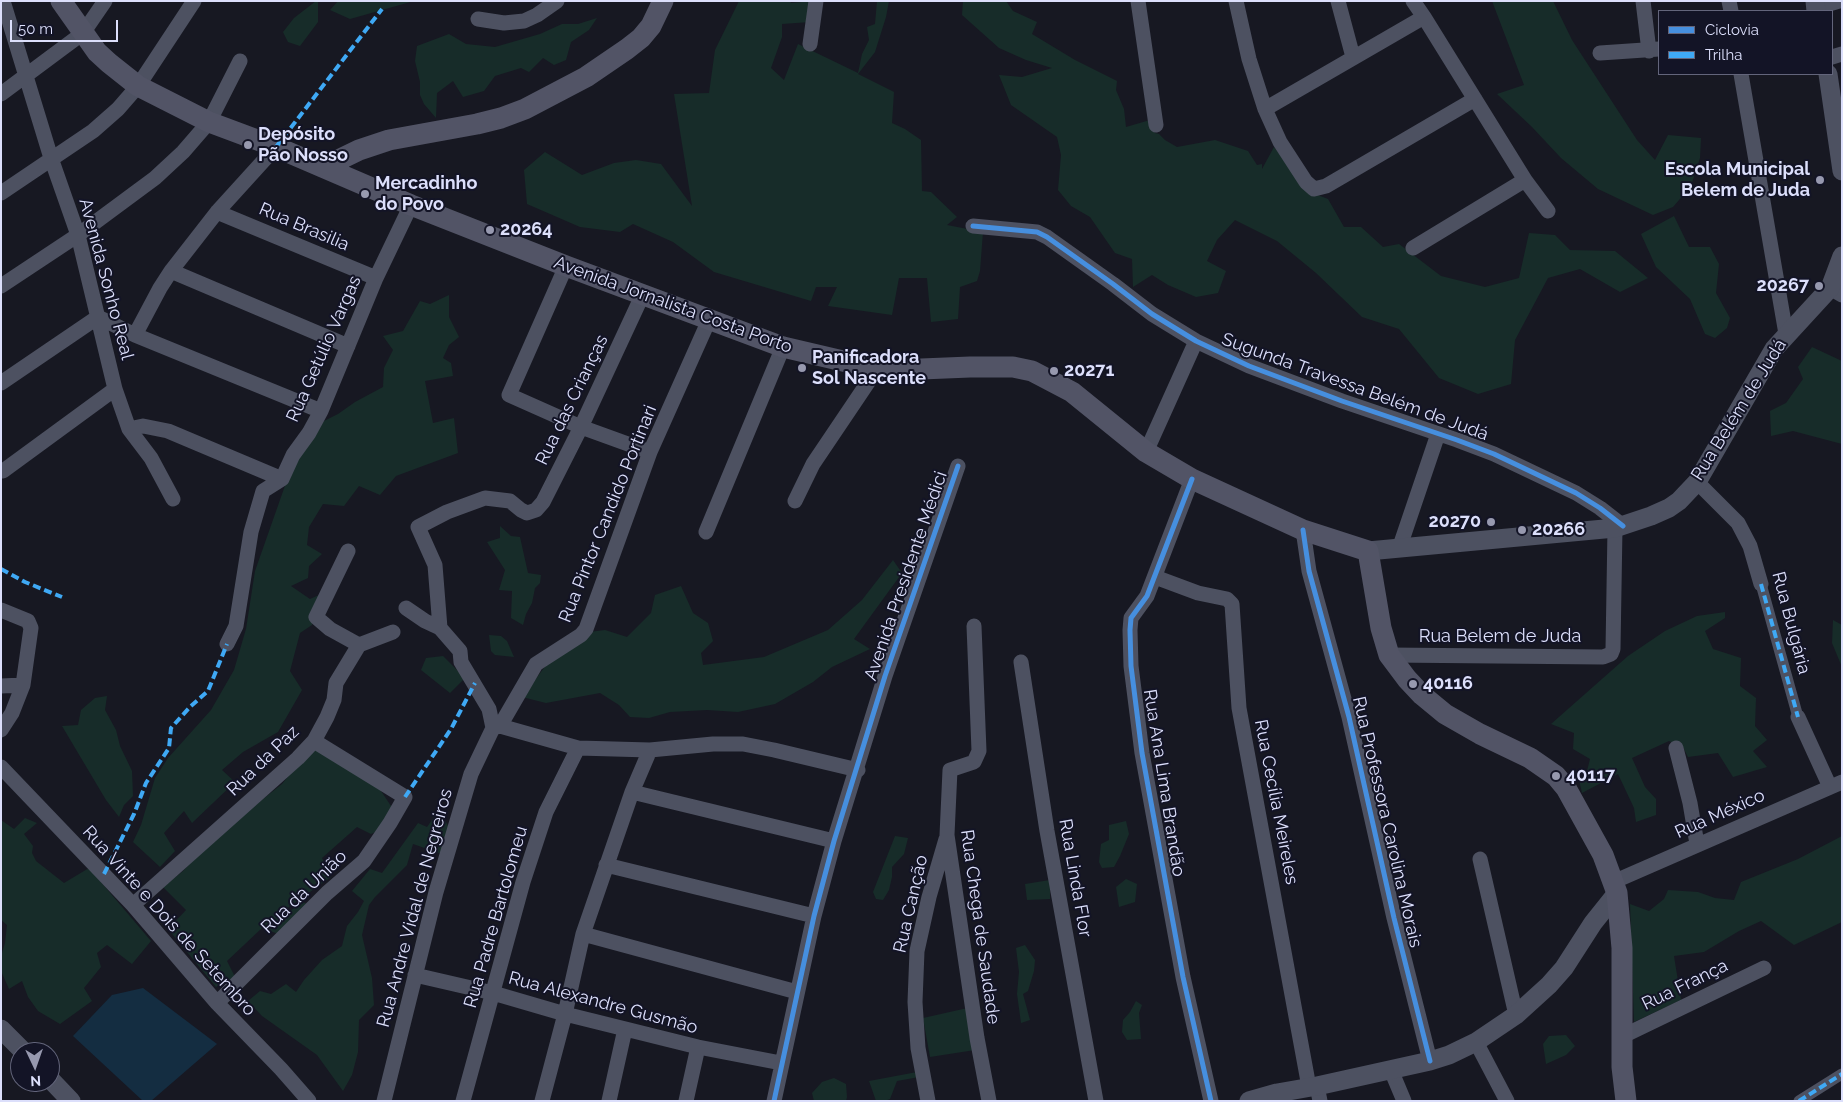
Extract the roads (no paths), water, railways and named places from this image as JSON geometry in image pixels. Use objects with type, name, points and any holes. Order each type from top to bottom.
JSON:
[{"type":"main road","name":"Avenida Jornalista Costa Porto","points":[[61,1],[97,52],[138,86],[210,122],[276,147],[411,205],[642,296],[783,347],[877,368],[930,370],[970,367],[1013,367],[1032,371],[1072,392],[1146,452],[1192,479],[1303,530],[1368,551]]},
{"type":"main road","points":[[324,167],[359,150],[389,140],[477,124],[525,109],[586,77],[627,49],[641,38],[651,26],[663,1]]},
{"type":"main road","points":[[1368,551],[1381,628],[1389,655],[1406,679],[1422,695],[1446,714],[1480,734],[1530,758],[1556,776],[1566,788],[1603,855],[1615,888],[1622,948],[1622,1067],[1626,1101]]},
{"type":"street","points":[[1,94],[83,33],[104,1]]},
{"type":"street","points":[[1,193],[93,131],[118,109],[138,86],[194,1]]},
{"type":"street","points":[[478,19],[504,23],[524,21],[537,16],[558,1]]},
{"type":"street","points":[[810,44],[816,1]]},
{"type":"street","points":[[1138,1],[1156,125]]},
{"type":"street","points":[[1236,1],[1249,59],[1265,109],[1280,142],[1306,182],[1314,189],[1326,186],[1476,99]]},
{"type":"street","points":[[1338,1],[1353,57]]},
{"type":"street","points":[[1413,1],[1525,180],[1548,211]]},
{"type":"street","points":[[1600,53],[1654,50],[1643,1]]},
{"type":"street","points":[[1816,9],[1839,1]]},
{"type":"street","name":"Avenida Sonho Real","points":[[3,3],[51,158],[78,236],[115,389],[129,428],[151,458],[173,499]]},
{"type":"street","points":[[1265,109],[1424,17]]},
{"type":"street","points":[[1,286],[78,236],[155,178],[183,152],[210,122],[240,61]]},
{"type":"street","points":[[1741,75],[1786,334]]},
{"type":"street","points":[[1828,75],[1842,171]]},
{"type":"street","points":[[135,336],[171,271],[216,212],[276,147]]},
{"type":"street","points":[[1413,248],[1525,180]]},
{"type":"street","name":"Rua Getúlio Vargas","points":[[227,644],[236,626],[251,532],[263,491],[282,479],[293,456],[321,411],[376,278],[411,205]]},
{"type":"street","name":"Rua Brasilia","points":[[216,212],[376,278]]},
{"type":"street","name":"Sugunda Travessa Belém de Judá","points":[[973,226],[1037,232],[1048,237],[1152,314],[1196,341],[1258,369],[1342,401],[1494,454],[1560,485],[1600,508],[1619,527]]},
{"type":"street","name":"Rua Belém de Judá","points":[[1368,551],[1619,527],[1669,508],[1679,501],[1696,482],[1774,349],[1786,334],[1836,292],[1842,256]]},
{"type":"street","points":[[566,266],[509,394],[581,427],[650,452]]},
{"type":"street","points":[[171,271],[348,346]]},
{"type":"street","name":"Rua das Crianças","points":[[440,628],[435,565],[418,527],[447,512],[485,498],[510,501],[527,513],[536,510],[543,502],[581,427],[642,296]]},
{"type":"street","points":[[1,383],[98,317],[135,336],[321,411]]},
{"type":"street","name":"Rua Pintor Candido Portinari","points":[[497,727],[536,664],[581,635],[586,629],[650,452],[709,320]]},
{"type":"street","points":[[1146,452],[1196,341]]},
{"type":"street","points":[[706,532],[783,347]]},
{"type":"street","points":[[796,501],[813,464],[877,368]]},
{"type":"street","points":[[2,471],[115,389]]},
{"type":"street","points":[[129,428],[143,426],[168,431],[282,479]]},
{"type":"street","points":[[1399,549],[1438,434]]},
{"type":"street","name":"Avenida Presidente Médici","points":[[774,1101],[814,916],[834,841],[858,770],[885,676],[958,466]]},
{"type":"street","name":"Rua Ana Lima Brandão","points":[[1192,479],[1147,596],[1131,618],[1132,666],[1142,753],[1177,948],[1211,1101]]},
{"type":"street","name":"Rua Bulgária","points":[[1696,482],[1738,523],[1750,546],[1798,718],[1836,784]]},
{"type":"street","name":"Rua Belem de Juda","points":[[1389,655],[1603,657],[1611,654],[1613,649],[1619,527]]},
{"type":"street","name":"Rua Professora Carolina Morais","points":[[1303,530],[1309,571],[1349,717],[1394,918],[1430,1061]]},
{"type":"street","points":[[348,550],[316,615],[316,619],[359,645],[393,632]]},
{"type":"street","name":"Rua Cecília Meireles","points":[[1155,577],[1198,593],[1227,599],[1232,604],[1239,708],[1315,1091]]},
{"type":"street","points":[[406,608],[425,621],[440,628],[460,651],[461,662],[489,709],[497,727],[578,748],[650,750],[713,744],[743,744],[858,770]]},
{"type":"street","points":[[1,610],[25,619],[30,624],[23,685],[12,713],[1,730]]},
{"type":"street","name":"Rua Chega de Saudade","points":[[974,626],[979,751],[974,762],[950,770],[947,835],[977,1038],[989,1101]]},
{"type":"street","name":"Rua da Paz","points":[[133,905],[298,758],[314,741],[334,700],[336,684],[359,645]]},
{"type":"street","name":"Rua Linda Flor","points":[[1021,662],[1047,831],[1096,1101]]},
{"type":"street","points":[[1,686],[23,685]]},
{"type":"street","name":"Rua Andre Vidal de Negreiros","points":[[384,1101],[436,892],[471,774],[497,727]]},
{"type":"street","name":"Rua da União","points":[[217,1003],[327,893],[364,861],[405,797],[314,741]]},
{"type":"street","name":"Rua Padre Bartolomeu","points":[[463,1101],[523,882],[546,812],[578,748]]},
{"type":"street","points":[[1676,748],[1690,803],[1697,844]]},
{"type":"street","points":[[542,1101],[565,1014],[583,934],[632,792],[650,750]]},
{"type":"street","name":"Rua Vinte e Dois de Setembro","points":[[1,767],[133,905],[217,1003],[309,1101]]},
{"type":"street","name":"Rua México","points":[[1615,888],[1697,844],[1836,784]]},
{"type":"street","points":[[632,792],[834,841]]},
{"type":"street","name":"Rua Canção","points":[[928,1101],[918,1048],[916,1011],[917,950],[929,897],[947,835]]},
{"type":"street","points":[[1480,859],[1516,1016]]},
{"type":"street","points":[[606,865],[814,916]]},
{"type":"street","points":[[1249,1101],[1277,1093],[1315,1091],[1430,1061],[1449,1055],[1476,1042],[1516,1016],[1559,974],[1615,888]]},
{"type":"street","points":[[583,934],[797,992]]},
{"type":"street","name":"Rua França","points":[[1623,1036],[1764,968]]},
{"type":"street","name":"Rua Alexandre Gusmão","points":[[415,975],[698,1047],[781,1063]]},
{"type":"street","points":[[1,1029],[14,1042]]},
{"type":"street","points":[[609,1101],[625,1029]]},
{"type":"street","points":[[1476,1042],[1508,1101]]},
{"type":"street","points":[[686,1101],[698,1047]]},
{"type":"street","points":[[1391,1070],[1404,1101]]},
{"type":"street","points":[[1799,1101],[1842,1074]]},
{"type":"street","points":[[60,1089],[71,1101]]},
{"type":"water","points":[[143,988],[217,1044],[151,1101],[143,1101],[73,1036],[112,995]]},
{"type":"place","name":"Depósito Pão Nosso","points":[[248,145]]},
{"type":"place","name":"Escola Municipal Belem de Juda","points":[[1820,180]]},
{"type":"place","name":"Mercadinho do Povo","points":[[365,194]]},
{"type":"place","name":"20264","points":[[490,230]]},
{"type":"place","name":"20267","points":[[1819,286]]},
{"type":"place","name":"Panificadora Sol Nascente","points":[[802,368]]},
{"type":"place","name":"20271","points":[[1054,371]]},
{"type":"place","name":"20270","points":[[1491,522]]},
{"type":"place","name":"20266","points":[[1522,530]]},
{"type":"place","name":"40116","points":[[1413,684]]},
{"type":"place","name":"40117","points":[[1556,776]]}]
